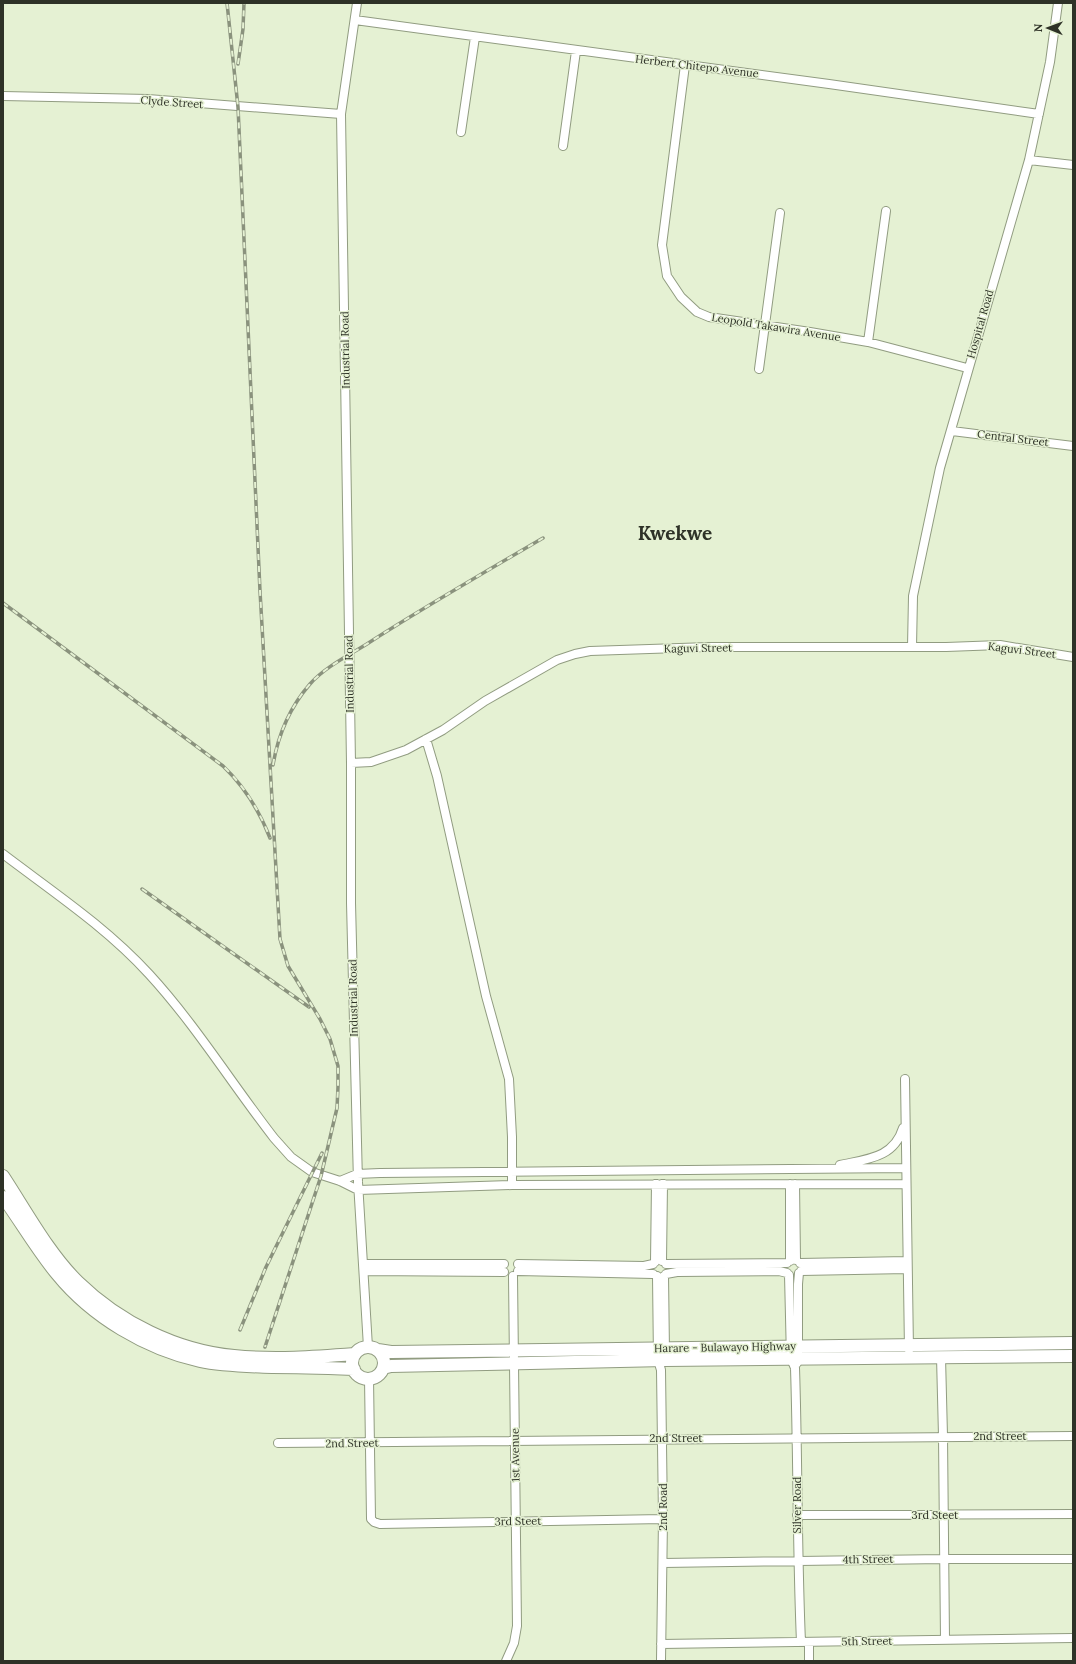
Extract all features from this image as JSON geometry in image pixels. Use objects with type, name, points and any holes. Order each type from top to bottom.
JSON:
[{"type":"highway","points":[[3,1176],[56,1256],[78,1282],[129,1322],[188,1347],[212,1353],[312,1362],[354,1369]]},
{"type":"highway","points":[[3,1197],[57,1274],[76,1294],[103,1317],[132,1335],[173,1354],[229,1366],[312,1362],[355,1354],[363,1348],[373,1348],[384,1358],[383,1368]]},
{"type":"highway","points":[[1071,1343],[1071,1356]]},
{"type":"highway","name":"Harare - Bulawayo Highway","points":[[373,1348],[391,1352],[662,1347],[1071,1343]]},
{"type":"highway","points":[[1030,1344],[1030,1356]]},
{"type":"highway","points":[[842,1345],[842,1358]]},
{"type":"highway","points":[[432,1351],[432,1365]]},
{"type":"highway","points":[[355,1354],[353,1364],[354,1369],[361,1377],[369,1378]]},
{"type":"highway","name":"Harare - Bulawayo Highway","points":[[369,1378],[377,1376],[383,1368],[391,1366],[514,1363],[662,1364],[795,1362],[842,1358],[1071,1356]]},
{"type":"street","name":"Industrial Road","points":[[357,3],[341,114],[351,763],[351,903],[358,1190],[364,1268],[373,1348]]},
{"type":"street","name":"Hospital Road","points":[[912,647],[913,596],[940,468],[952,431],[968,368],[1029,160],[1050,62],[1058,3]]},
{"type":"street","name":"Herbert Chitepo Avenue","points":[[354,20],[1039,114]]},
{"type":"street","points":[[461,132],[475,37]]},
{"type":"street","points":[[563,146],[576,50]]},
{"type":"street","name":"Leopold Takawira Avenue","points":[[685,65],[662,245],[667,276],[682,297],[697,312],[709,317],[868,342],[968,368]]},
{"type":"street","name":"Clyde Street","points":[[3,96],[148,99],[341,114]]},
{"type":"street","points":[[1029,160],[1073,166]]},
{"type":"street","points":[[868,342],[886,211]]},
{"type":"street","points":[[759,370],[780,213]]},
{"type":"street","name":"Central Street","points":[[952,431],[1073,446]]},
{"type":"street","name":"Kaguvi Street","points":[[351,763],[371,762],[388,757],[443,730],[485,702],[556,660],[590,651],[709,647],[912,647],[1000,645],[1073,657]]},
{"type":"street","points":[[426,739],[437,776],[486,996],[509,1079],[513,1171],[512,1185]]},
{"type":"street","points":[[3,854],[88,919],[148,973],[179,1010],[269,1132],[291,1156],[312,1172],[340,1181],[358,1190],[601,1184],[906,1184]]},
{"type":"street","points":[[905,1079],[909,1357]]},
{"type":"street","points":[[822,1169],[864,1160],[890,1150],[902,1134],[906,1121]]},
{"type":"street","points":[[340,1181],[358,1174],[601,1170],[906,1168]]},
{"type":"street","points":[[601,1170],[601,1184]]},
{"type":"street","points":[[659,1184],[659,1263],[652,1269],[660,1275]]},
{"type":"street","points":[[793,1184],[798,1284],[795,1346]]},
{"type":"street","points":[[364,1268],[504,1268],[511,1260],[516,1270]]},
{"type":"street","points":[[504,1268],[508,1276],[516,1270],[644,1266],[659,1263],[907,1265]]},
{"type":"street","points":[[659,1263],[668,1269],[660,1275]]},
{"type":"street","points":[[516,1270],[660,1275],[677,1272],[779,1271],[795,1276],[796,1265]]},
{"type":"street","points":[[795,1346],[788,1274],[785,1268],[796,1265]]},
{"type":"street","name":"1st Avenue","points":[[506,1661],[517,1634],[514,1440],[516,1270]]},
{"type":"street","name":"2nd Road","points":[[660,1275],[663,1438],[661,1661]]},
{"type":"street","name":"Silver Road","points":[[795,1346],[798,1560],[805,1642],[809,1661]]},
{"type":"street","points":[[941,1357],[945,1639]]},
{"type":"street","points":[[368,1443],[369,1378]]},
{"type":"street","name":"2nd Street","points":[[278,1443],[663,1438],[1073,1436]]},
{"type":"street","name":"3rd Steet","points":[[368,1443],[371,1519],[380,1524],[663,1519]]},
{"type":"street","name":"3rd Steet","points":[[797,1515],[1073,1514]]},
{"type":"street","name":"4th Street","points":[[663,1563],[944,1558],[1073,1559]]},
{"type":"street","name":"5th Street","points":[[661,1644],[1073,1638]]},
{"type":"railway","points":[[227,3],[238,107],[260,591],[280,939],[288,966],[320,1019],[330,1039],[338,1066],[337,1108],[321,1176],[265,1347]]},
{"type":"railway","points":[[238,64],[243,29],[244,3]]},
{"type":"railway","points":[[273,765],[282,732],[296,702],[310,684],[323,672],[412,615],[543,538]]},
{"type":"railway","points":[[3,603],[223,766],[251,799],[270,838]]},
{"type":"railway","points":[[142,889],[309,1007]]},
{"type":"railway","points":[[240,1330],[266,1267],[322,1153]]},
{"type":"district","name":"Kwekwe","points":[[675,533]]}]
